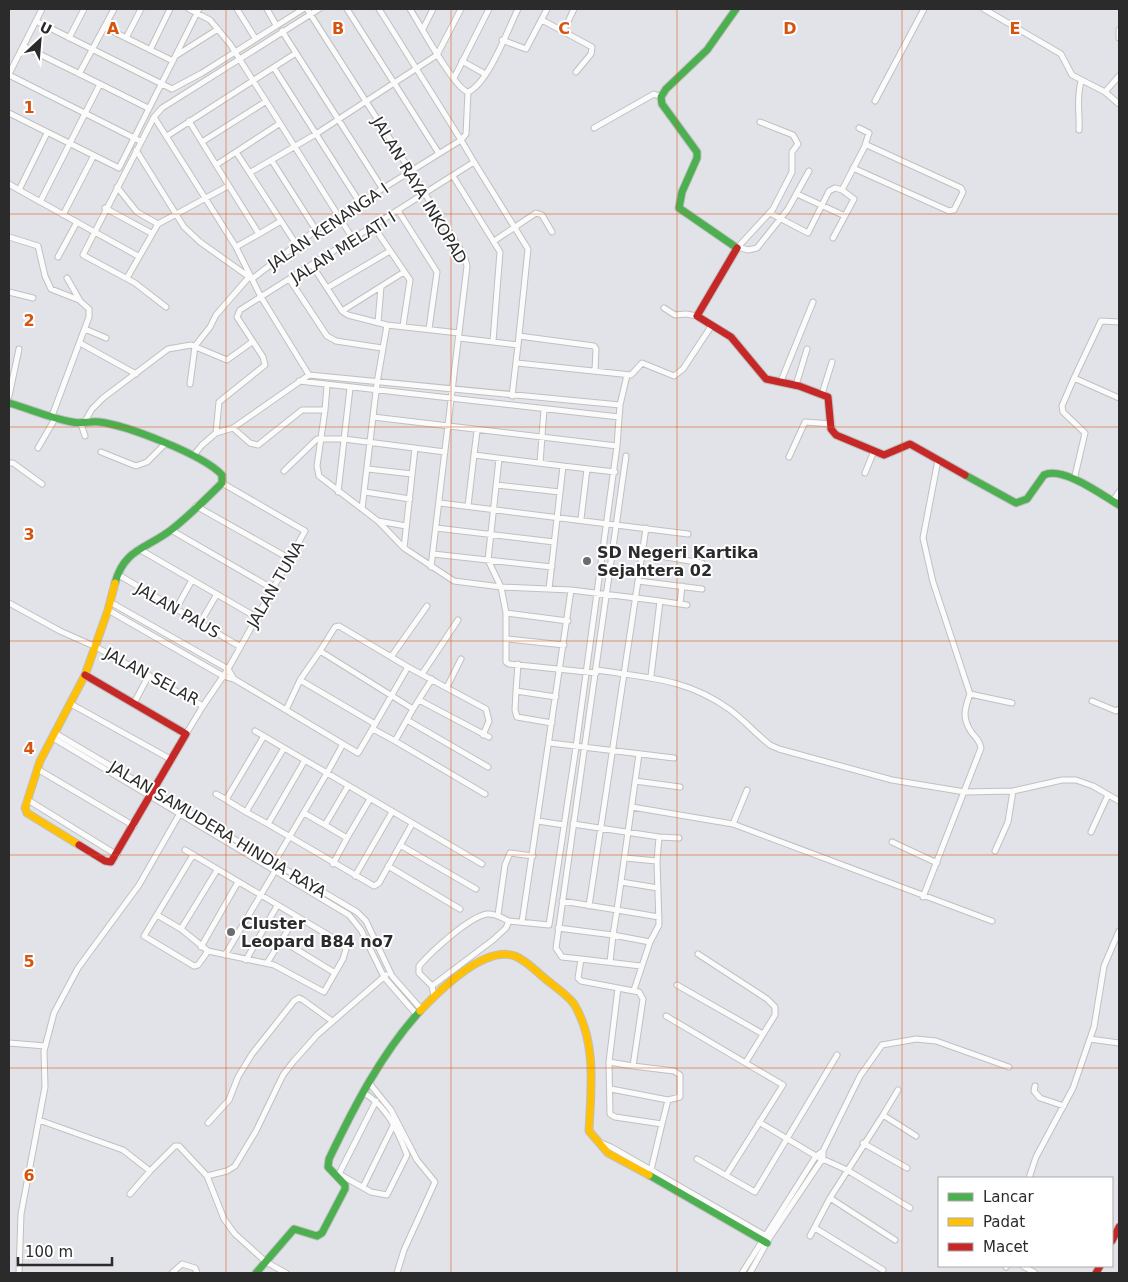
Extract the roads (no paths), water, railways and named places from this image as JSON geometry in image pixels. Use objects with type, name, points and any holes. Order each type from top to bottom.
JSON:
[{"type":"street","points":[[42,9],[12,64],[9,75],[140,142]]},
{"type":"street","points":[[69,38],[84,9]]},
{"type":"street","points":[[79,74],[114,9]]},
{"type":"street","points":[[126,38],[141,9]]},
{"type":"street","points":[[150,50],[170,9]]},
{"type":"street","points":[[189,9],[198,11],[210,20],[235,52],[353,239]]},
{"type":"street","points":[[236,9],[255,38]]},
{"type":"street","points":[[266,9],[276,25]]},
{"type":"street","points":[[36,21],[168,88],[178,87],[276,25],[307,10],[319,9]]},
{"type":"street","points":[[347,9],[438,152]]},
{"type":"street","points":[[379,9],[516,226],[526,245],[528,255],[512,396]]},
{"type":"street","points":[[410,9],[437,55],[461,89],[468,92]]},
{"type":"street","points":[[423,29],[433,9]]},
{"type":"street","points":[[251,172],[294,148],[437,55],[461,9]]},
{"type":"street","points":[[454,78],[489,9]]},
{"type":"street","points":[[468,92],[475,88],[485,74],[518,9]]},
{"type":"street","points":[[502,40],[526,49],[547,9]]},
{"type":"street","points":[[563,32],[574,9]]},
{"type":"street","points":[[736,9],[707,50],[666,89],[661,97],[662,104],[697,152],[697,158],[682,192],[679,208],[738,247],[754,250],[781,220],[808,171]]},
{"type":"street","points":[[875,101],[924,9]]},
{"type":"street","points":[[984,9],[1061,54],[1072,75],[1105,92],[1119,104]]},
{"type":"street","points":[[166,307],[127,278],[83,254],[140,142],[154,117],[162,108],[282,31],[307,10]]},
{"type":"street","name":"JALAN RAYA INKOPAD","points":[[307,10],[366,100],[466,261],[468,272],[431,567]]},
{"type":"street","points":[[9,113],[93,157],[119,168],[198,11]]},
{"type":"street","points":[[542,20],[592,47],[591,54],[576,72]]},
{"type":"street","points":[[104,27],[150,50],[174,59]]},
{"type":"street","points":[[174,59],[218,29]]},
{"type":"street","points":[[1119,30],[1119,38]]},
{"type":"street","points":[[282,31],[382,188]]},
{"type":"street","points":[[23,46],[148,108]]},
{"type":"street","points":[[167,136],[296,53]]},
{"type":"street","points":[[462,62],[485,74]]},
{"type":"street","points":[[274,68],[360,203]]},
{"type":"street","points":[[1105,92],[1119,76]]},
{"type":"street","points":[[1079,130],[1080,111],[1077,100],[1081,81]]},
{"type":"street","points":[[40,202],[100,84]]},
{"type":"street","points":[[461,140],[466,134],[468,92]]},
{"type":"street","points":[[594,128],[654,94],[661,97]]},
{"type":"street","points":[[202,142],[265,102]]},
{"type":"street","points":[[154,117],[236,247],[261,297],[309,375]]},
{"type":"street","points":[[189,121],[259,234]]},
{"type":"street","points":[[697,316],[738,247],[770,213],[792,172],[792,152],[798,144],[793,135],[760,122]]},
{"type":"street","points":[[216,165],[279,124]]},
{"type":"street","points":[[842,190],[866,145],[869,133],[859,128]]},
{"type":"street","points":[[19,190],[47,133]]},
{"type":"street","name":"JALAN KENANGA I","points":[[251,278],[316,230],[339,218],[438,152],[461,140]]},
{"type":"street","points":[[853,168],[950,211],[954,210],[963,192],[961,188],[866,145]]},
{"type":"street","points":[[136,150],[176,216],[194,237],[251,278]]},
{"type":"street","points":[[236,152],[251,172],[296,244]]},
{"type":"street","points":[[63,215],[93,157]]},
{"type":"street","points":[[272,161],[316,230]]},
{"type":"street","name":"JALAN MELATI I","points":[[261,297],[398,212],[474,162]]},
{"type":"street","points":[[453,176],[494,240],[501,257],[492,341]]},
{"type":"street","points":[[9,184],[138,256]]},
{"type":"street","points":[[127,278],[151,233],[158,224],[176,216],[228,186]]},
{"type":"street","points":[[117,187],[137,212],[158,224]]},
{"type":"street","points":[[770,213],[808,233],[820,205],[831,188],[842,190],[854,199],[833,238]]},
{"type":"street","points":[[797,194],[845,216]]},
{"type":"street","points":[[105,208],[151,233]]},
{"type":"street","name":"JALAN RAYA INKOPAD","points":[[398,212],[437,272],[429,329]]},
{"type":"street","points":[[494,240],[538,213],[552,232]]},
{"type":"street","points":[[236,247],[281,221]]},
{"type":"street","points":[[58,257],[77,222]]},
{"type":"street","points":[[374,227],[410,280],[403,326]]},
{"type":"street","points":[[9,237],[38,246],[45,276],[51,289],[79,300]]},
{"type":"street","points":[[326,288],[390,251]]},
{"type":"street","points":[[312,265],[342,311],[350,316],[378,323],[429,329],[518,345]]},
{"type":"street","points":[[342,311],[404,272]]},
{"type":"street","points":[[38,448],[54,417],[89,317],[89,309],[79,300],[67,278]]},
{"type":"street","points":[[190,384],[195,346],[216,315],[251,278]]},
{"type":"street","points":[[290,280],[327,336],[336,341],[382,348]]},
{"type":"street","points":[[378,323],[381,287]]},
{"type":"street","points":[[9,292],[33,298]]},
{"type":"street","points":[[216,433],[219,402],[265,364],[263,357],[237,316],[240,310],[261,297]]},
{"type":"street","points":[[781,381],[813,302]]},
{"type":"street","points":[[664,308],[675,316],[686,314],[697,316],[712,325],[736,342],[763,376],[774,382],[781,381],[796,385],[828,397],[831,429],[836,435],[874,451],[890,455],[907,444],[1016,503],[1026,500],[1049,473],[1074,480],[1116,503],[1119,492]]},
{"type":"street","points":[[1074,480],[1085,433],[1062,409],[1074,378],[1101,321],[1119,322]]},
{"type":"street","points":[[362,509],[377,383],[387,324]]},
{"type":"street","points":[[516,363],[595,370],[626,375],[634,374],[642,363],[670,375],[677,375],[712,325]]},
{"type":"street","points":[[85,328],[106,338]]},
{"type":"street","points":[[519,336],[594,346],[596,349],[595,370]]},
{"type":"street","points":[[84,436],[83,424],[99,401],[168,349],[181,345],[195,346],[227,360],[252,342]]},
{"type":"street","points":[[80,343],[136,374]]},
{"type":"street","points":[[19,349],[9,402],[54,417],[83,424],[102,422],[164,444],[194,456],[221,471],[222,483],[171,530],[138,549],[123,561],[117,574],[108,610],[85,676],[40,761],[39,770],[25,808],[27,813],[105,861],[111,862],[118,855],[203,706]]},
{"type":"street","points":[[796,385],[807,349]]},
{"type":"street","points":[[822,394],[832,362]]},
{"type":"street","points":[[194,456],[202,445],[216,433],[233,428],[309,375],[620,405]]},
{"type":"street","points":[[626,375],[620,405],[595,672],[556,948],[559,956],[641,966]]},
{"type":"street","points":[[1074,378],[1119,398]]},
{"type":"street","points":[[299,382],[619,417]]},
{"type":"street","points":[[327,386],[317,472],[322,480],[378,521],[404,548],[431,567],[458,582],[501,587],[571,590],[687,606]]},
{"type":"street","points":[[338,492],[350,388]]},
{"type":"street","points":[[540,463],[544,409]]},
{"type":"street","points":[[233,428],[250,443],[258,445],[302,410],[325,410]]},
{"type":"street","points":[[374,417],[477,431],[617,446]]},
{"type":"street","points":[[790,457],[805,422],[832,424]]},
{"type":"street","points":[[468,506],[477,431]]},
{"type":"street","points":[[284,471],[313,440],[320,438],[344,439],[446,452]]},
{"type":"street","points":[[101,452],[136,466],[147,462],[164,444]]},
{"type":"street","points":[[404,548],[415,448]]},
{"type":"street","points":[[865,473],[874,451]]},
{"type":"street","points":[[474,455],[615,472]]},
{"type":"street","points":[[434,996],[432,986],[419,973],[421,963],[458,930],[481,916],[492,914],[509,921],[549,925],[586,672],[617,524],[626,456]]},
{"type":"street","points":[[499,459],[488,560],[501,587],[506,613],[506,662],[509,664],[651,676],[681,684],[730,710],[770,745],[785,752],[892,780],[965,792],[1013,790],[1069,780],[1082,782],[1119,801]]},
{"type":"street","points":[[923,896],[981,748],[964,717],[970,694],[933,582],[923,538],[938,460]]},
{"type":"street","points":[[9,463],[13,463],[42,484]]},
{"type":"street","points":[[549,589],[563,466]]},
{"type":"street","points":[[368,469],[412,474]]},
{"type":"street","points":[[581,519],[587,469]]},
{"type":"street","name":"JALAN TUNA","points":[[222,483],[304,529],[303,538],[223,676]]},
{"type":"street","points":[[496,485],[560,492]]},
{"type":"street","points":[[365,492],[410,499]]},
{"type":"street","points":[[440,503],[608,522],[688,534]]},
{"type":"street","points":[[196,506],[290,559]]},
{"type":"street","points":[[378,521],[406,526]]},
{"type":"street","points":[[436,528],[554,542]]},
{"type":"street","points":[[589,906],[646,528]]},
{"type":"street","points":[[171,530],[273,589]]},
{"type":"street","points":[[138,549],[256,617]]},
{"type":"street","points":[[642,553],[702,563]]},
{"type":"street","points":[[433,554],[552,567]]},
{"type":"street","name":"JALAN PAUS","points":[[117,574],[240,646]]},
{"type":"street","points":[[176,609],[192,580]]},
{"type":"street","points":[[638,581],[702,589]]},
{"type":"street","points":[[680,604],[682,586]]},
{"type":"street","points":[[522,922],[550,743],[571,590]]},
{"type":"street","points":[[200,623],[217,594]]},
{"type":"street","points":[[651,676],[660,601]]},
{"type":"street","points":[[110,602],[228,669],[234,680]]},
{"type":"street","name":"JALAN SELAR","points":[[9,603],[65,634],[96,646],[203,706],[223,676]]},
{"type":"street","points":[[391,657],[427,606]]},
{"type":"street","points":[[108,610],[223,676],[234,680],[358,753],[408,667]]},
{"type":"street","points":[[506,613],[568,621]]},
{"type":"street","points":[[422,674],[458,620]]},
{"type":"street","points":[[286,710],[300,680],[337,626],[408,667],[482,705],[488,712],[489,721],[486,736],[419,700]]},
{"type":"street","points":[[507,639],[564,645]]},
{"type":"street","points":[[320,651],[413,709]]},
{"type":"street","points":[[447,687],[461,659]]},
{"type":"street","points":[[518,664],[514,710],[517,717],[552,723]]},
{"type":"street","points":[[134,703],[149,675]]},
{"type":"street","points":[[85,676],[186,734]]},
{"type":"street","points":[[395,741],[432,679]]},
{"type":"street","points":[[300,680],[395,741],[485,794]]},
{"type":"street","points":[[516,691],[556,697]]},
{"type":"street","points":[[970,694],[1012,703]]},
{"type":"street","points":[[1092,701],[1116,711],[1119,709]]},
{"type":"street","points":[[71,704],[172,760]]},
{"type":"street","points":[[407,720],[488,768]]},
{"type":"street","points":[[255,731],[482,864]]},
{"type":"street","name":"JALAN SAMUDERA HINDIA RAYA","points":[[54,736],[152,794],[180,814],[354,919],[384,977],[418,1011]]},
{"type":"street","points":[[227,800],[264,736]]},
{"type":"street","points":[[550,743],[674,758]]},
{"type":"street","points":[[274,863],[343,744]]},
{"type":"street","points":[[246,812],[284,748]]},
{"type":"street","points":[[610,962],[639,754]]},
{"type":"street","points":[[268,824],[305,760]]},
{"type":"street","points":[[39,770],[134,826]]},
{"type":"street","points":[[635,780],[680,788]]},
{"type":"street","points":[[325,825],[348,786]]},
{"type":"street","points":[[732,824],[747,790]]},
{"type":"street","points":[[995,851],[1008,822],[1013,790]]},
{"type":"street","name":"JALAN SAMUDERA HINDIA RAYA","points":[[152,794],[183,808],[362,916],[390,972],[418,1011]]},
{"type":"street","points":[[216,794],[333,864],[374,886],[412,824]]},
{"type":"street","points":[[1091,832],[1108,795]]},
{"type":"street","points":[[333,864],[370,799]]},
{"type":"street","points":[[28,800],[118,855]]},
{"type":"street","points":[[632,807],[732,824],[992,921]]},
{"type":"street","points":[[19,1273],[20,1214],[39,1120],[44,1086],[45,1046],[54,1013],[66,989],[138,884],[183,808]]},
{"type":"street","points":[[355,876],[392,812]]},
{"type":"street","points":[[304,813],[347,838]]},
{"type":"street","points":[[190,820],[193,814]]},
{"type":"street","points":[[538,821],[564,825]]},
{"type":"street","points":[[573,824],[659,837],[679,838]]},
{"type":"street","points":[[634,990],[650,942],[659,927],[657,861],[659,837]]},
{"type":"street","points":[[892,842],[937,863]]},
{"type":"street","points":[[400,845],[476,889]]},
{"type":"street","points":[[157,915],[181,929],[208,952],[267,963],[286,970],[324,992],[346,949],[340,942],[185,850]]},
{"type":"street","points":[[193,854],[144,936],[194,966],[208,952]]},
{"type":"street","points":[[498,916],[505,865],[510,854],[533,856]]},
{"type":"street","points":[[625,858],[657,861]]},
{"type":"street","points":[[388,866],[460,909]]},
{"type":"street","points":[[181,929],[217,870]]},
{"type":"street","points":[[225,955],[275,871]]},
{"type":"street","points":[[292,882],[296,876]]},
{"type":"street","points":[[201,947],[238,882]]},
{"type":"street","points":[[621,882],[658,888]]},
{"type":"street","points":[[562,901],[659,917]]},
{"type":"street","points":[[246,960],[277,906]]},
{"type":"street","points":[[267,963],[296,917]]},
{"type":"street","points":[[432,986],[493,940],[506,928],[509,921]]},
{"type":"street","points":[[558,928],[650,942]]},
{"type":"street","points":[[1029,1177],[1036,1157],[1064,1106],[1090,1039],[1104,966],[1119,931]]},
{"type":"street","points":[[281,940],[335,972]]},
{"type":"street","points":[[256,1273],[294,1229],[317,1236],[322,1233],[345,1189],[345,1185],[328,1167],[328,1163],[346,1122],[363,1092],[370,1084],[388,1049],[418,1011],[434,996],[467,969],[487,958],[502,954],[520,958],[573,1003],[587,1041],[592,1077],[588,1124],[592,1135],[608,1153],[766,1239]]},
{"type":"street","points":[[698,954],[774,1004],[776,1010],[746,1062]]},
{"type":"street","points":[[581,959],[578,978],[580,981],[634,990],[640,992],[644,999],[634,1066]]},
{"type":"street","points":[[207,1176],[227,1171],[235,1166],[256,1131],[283,1075],[302,1051],[332,1021],[349,1010],[390,972]]},
{"type":"street","points":[[677,985],[763,1034]]},
{"type":"street","points":[[618,988],[609,1062],[611,1115],[662,1124]]},
{"type":"street","points":[[208,1123],[229,1100],[238,1078],[252,1054],[294,1001],[299,998],[303,1000],[332,1021]]},
{"type":"street","points":[[666,1016],[783,1085],[727,1174]]},
{"type":"street","points":[[1090,1039],[1119,1043]]},
{"type":"street","points":[[742,1273],[823,1158],[823,1151],[860,1076],[882,1045],[916,1040],[936,1041],[1008,1067]]},
{"type":"street","points":[[9,1043],[45,1046]]},
{"type":"street","points":[[697,1159],[727,1174],[755,1192],[837,1055]]},
{"type":"street","points":[[609,1062],[679,1073],[680,1097],[668,1100],[611,1089]]},
{"type":"street","points":[[370,1084],[391,1110],[417,1160],[435,1182],[404,1250],[397,1273]]},
{"type":"street","points":[[1035,1086],[1037,1096],[1064,1106]]},
{"type":"street","points":[[810,1236],[863,1143],[898,1090]]},
{"type":"street","points":[[363,1092],[376,1101],[394,1124],[407,1155],[390,1193],[382,1196],[339,1174],[376,1101]]},
{"type":"street","points":[[651,1170],[668,1100]]},
{"type":"street","points":[[883,1115],[916,1136]]},
{"type":"street","points":[[39,1120],[123,1150],[150,1171]]},
{"type":"street","points":[[758,1122],[816,1156],[847,1170],[910,1208]]},
{"type":"street","points":[[363,1187],[394,1124]]},
{"type":"street","points":[[599,1142],[651,1170],[766,1239]]},
{"type":"street","points":[[863,1143],[907,1168]]},
{"type":"street","points":[[130,1194],[177,1145],[207,1176],[224,1219],[235,1234],[266,1262],[286,1273]]},
{"type":"street","points":[[750,1273],[766,1239],[816,1156],[823,1151]]},
{"type":"street","points":[[830,1198],[895,1240]]},
{"type":"street","points":[[1113,1240],[1119,1227]]},
{"type":"street","points":[[815,1228],[883,1270]]},
{"type":"street","points":[[172,1273],[182,1264],[194,1268],[197,1273]]},
{"type":"place","name":"SD Negeri Kartika Sejahtera 02","points":[[587,561]]},
{"type":"place","name":"Cluster Leopard B84 no7","points":[[231,932]]}]
